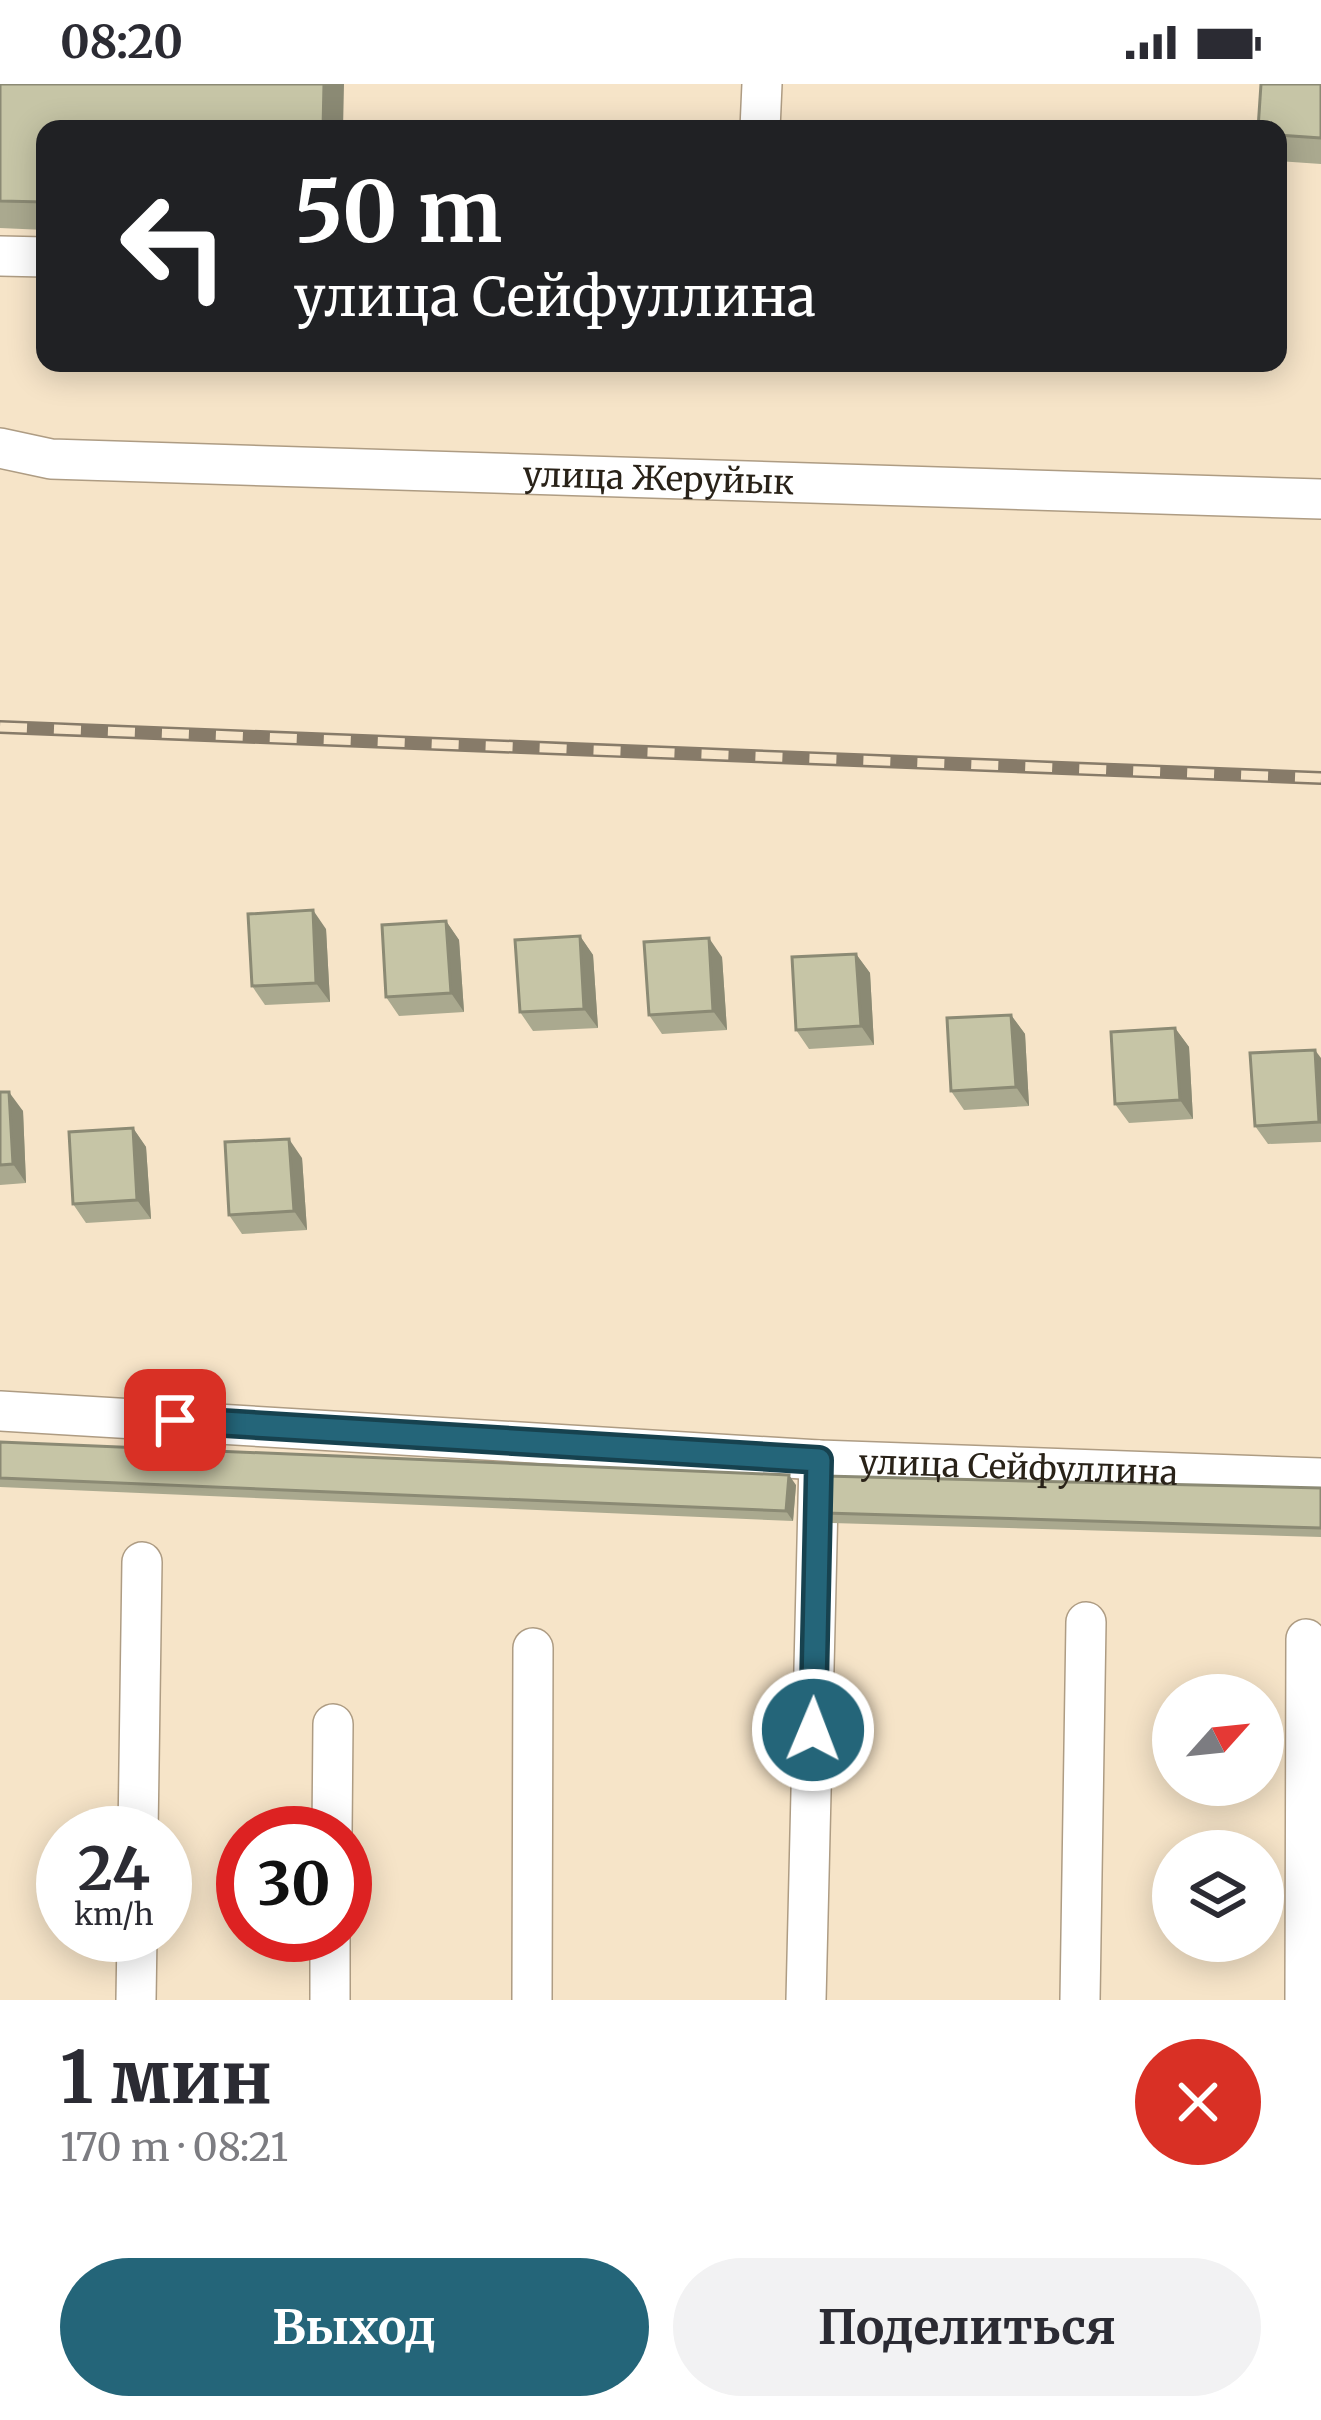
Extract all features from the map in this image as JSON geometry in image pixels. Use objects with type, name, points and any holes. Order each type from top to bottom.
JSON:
[{"type":"street","points":[[760,120],[762,84]]},
{"type":"street","points":[[0,256],[36,257]]},
{"type":"street","name":"улица Жеруйык","points":[[0,448],[52,460],[1321,499]]},
{"type":"street","name":"улица Сейфуллина","points":[[0,1411],[819,1460],[1321,1478]]},
{"type":"street","points":[[806,2000],[819,1460]]},
{"type":"street","points":[[138,1806],[142,1562]]},
{"type":"street","points":[[1080,2000],[1086,1622]]},
{"type":"street","points":[[1305,2000],[1306,1639]]},
{"type":"street","points":[[532,1648],[532,2000]]},
{"type":"street","points":[[332,1806],[333,1724]]},
{"type":"street","points":[[136,2000],[137,1962]]},
{"type":"street","points":[[330,2000],[331,1962]]},
{"type":"building","points":[[0,84],[324,84],[323,120],[36,120],[36,202],[0,201]]},
{"type":"building","points":[[1261,84],[1321,84],[1321,138],[1287,136],[1287,120],[1259,120]]},
{"type":"building","points":[[313,910],[316,983],[252,986],[248,914]]},
{"type":"building","points":[[446,921],[451,993],[386,997],[382,925]]},
{"type":"building","points":[[580,936],[584,1009],[520,1012],[515,940]]},
{"type":"building","points":[[709,938],[713,1011],[649,1015],[644,942]]},
{"type":"building","points":[[856,954],[861,1026],[796,1030],[792,957]]},
{"type":"building","points":[[1011,1015],[1016,1087],[951,1091],[947,1018]]},
{"type":"building","points":[[1175,1028],[1180,1100],[1115,1104],[1111,1032]]},
{"type":"building","points":[[1315,1050],[1319,1122],[1255,1126],[1250,1053]]},
{"type":"building","points":[[0,1092],[9,1092],[13,1164],[0,1165]]},
{"type":"building","points":[[133,1128],[137,1200],[73,1204],[69,1132]]},
{"type":"building","points":[[289,1139],[294,1211],[229,1215],[225,1142]]},
{"type":"building","points":[[0,1442],[789,1475],[786,1511],[0,1478]]},
{"type":"building","points":[[824,1476],[1321,1488],[1321,1528],[825,1513]]},
{"type":"railway","points":[[0,727],[1321,778]]},
{"type":"route","points":[[175,1420],[819,1460],[813,1730]]}]
